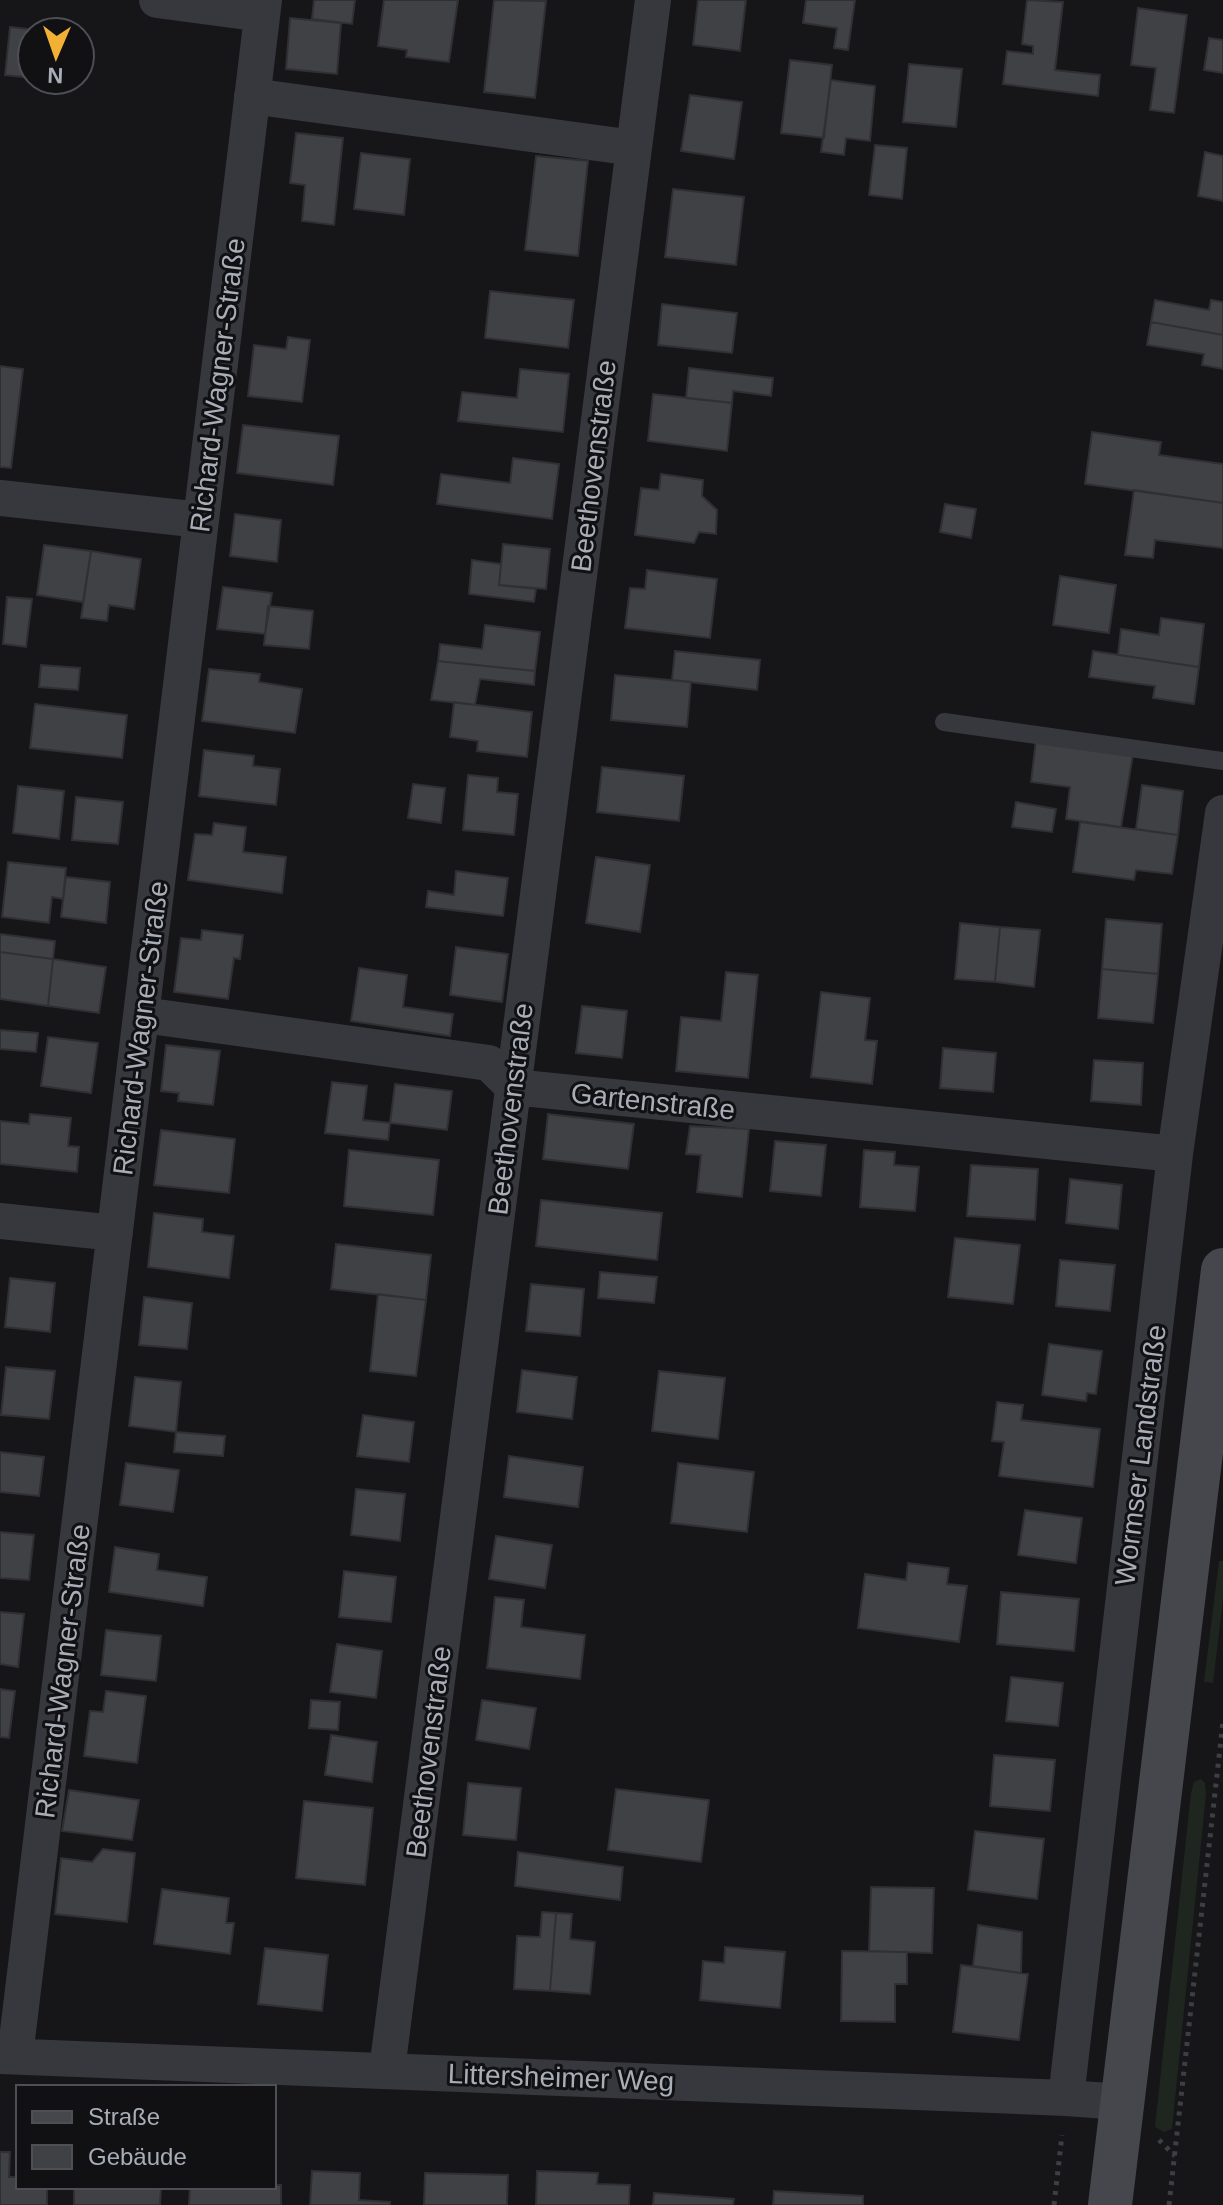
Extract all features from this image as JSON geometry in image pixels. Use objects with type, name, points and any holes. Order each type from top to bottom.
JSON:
[{"type":"main road","points":[[1110,2205],[1223,1270]]},
{"type":"street","points":[[157,0],[263,7]]},
{"type":"street","name":"Beethovenstraße","points":[[387,2070],[653,0]]},
{"type":"street","name":"Richard-Wagner-Straße","points":[[8,2056],[143,1015],[263,7]]},
{"type":"street","points":[[252,96],[634,148]]},
{"type":"street","points":[[0,498],[201,520]]},
{"type":"street","name":"Wormser Landstraße","points":[[1066,2098],[1175,1154],[1223,813]]},
{"type":"street","points":[[143,1015],[489,1063],[513,1087]]},
{"type":"street","name":"Gartenstraße","points":[[513,1087],[1175,1154]]},
{"type":"street","points":[[0,1221],[115,1233]]},
{"type":"street","name":"Littersheimer Weg","points":[[8,2056],[1122,2102]]},
{"type":"lane","points":[[944,722],[1223,761]]},
{"type":"path","points":[[1169,2205],[1223,1721]]},
{"type":"path","points":[[1054,2205],[1066,2098]]},
{"type":"shaded area","points":[[1219,1561],[1223,1561],[1223,1599],[1213,1683],[1204,1682]]},
{"type":"shaded area","points":[[1201,1779],[1205,1783],[1206,1794],[1172,2129],[1164,2132],[1155,2127],[1191,1793],[1194,1782]]},
{"type":"building","points":[[314,0],[355,0],[352,24],[312,19]]},
{"type":"building","points":[[384,0],[458,0],[449,62],[406,57],[407,50],[378,46]]},
{"type":"building","points":[[494,0],[546,1],[535,98],[484,92]]},
{"type":"building","points":[[698,0],[746,0],[740,51],[693,45]]},
{"type":"building","points":[[806,0],[855,0],[848,50],[834,48],[837,28],[803,23]]},
{"type":"building","points":[[1027,0],[1063,2],[1055,70],[1100,75],[1098,96],[1003,84],[1007,51],[1033,54],[1033,46],[1022,44]]},
{"type":"building","points":[[1138,8],[1187,15],[1174,113],[1150,110],[1156,68],[1131,65]]},
{"type":"building","points":[[290,18],[341,23],[337,74],[286,69]]},
{"type":"building","points":[[10,27],[16,28],[16,76],[5,75]]},
{"type":"building","points":[[1209,38],[1223,40],[1223,73],[1204,70]]},
{"type":"building","points":[[790,60],[832,65],[824,138],[781,133]]},
{"type":"building","points":[[909,64],[962,69],[956,127],[903,122]]},
{"type":"building","points":[[831,80],[875,86],[870,141],[846,138],[844,155],[821,152]]},
{"type":"building","points":[[690,95],[742,102],[734,159],[681,151]]},
{"type":"building","points":[[296,133],[343,138],[334,225],[302,221],[305,185],[290,183]]},
{"type":"building","points":[[875,145],[907,148],[902,199],[869,195]]},
{"type":"building","points":[[1205,152],[1223,156],[1223,201],[1198,196]]},
{"type":"building","points":[[361,153],[410,159],[404,215],[354,209]]},
{"type":"building","points":[[536,156],[588,161],[578,256],[525,250]]},
{"type":"building","points":[[673,189],[744,197],[736,265],[665,257]]},
{"type":"building","points":[[490,291],[574,300],[568,348],[485,338]]},
{"type":"building","points":[[1155,300],[1209,310],[1211,300],[1223,302],[1223,335],[1151,322]]},
{"type":"building","points":[[662,304],[737,313],[732,353],[658,345]]},
{"type":"building","points":[[1151,322],[1223,335],[1223,369],[1202,365],[1204,354],[1147,345]]},
{"type":"building","points":[[288,337],[310,340],[302,402],[248,396],[254,345],[286,349]]},
{"type":"building","points":[[0,366],[23,369],[11,468],[0,467]]},
{"type":"building","points":[[689,368],[773,378],[771,396],[733,391],[732,403],[686,398]]},
{"type":"building","points":[[520,369],[569,374],[563,432],[458,421],[462,392],[517,398]]},
{"type":"building","points":[[653,394],[732,403],[727,451],[648,441]]},
{"type":"building","points":[[243,425],[339,436],[333,485],[237,473]]},
{"type":"building","points":[[1092,432],[1161,442],[1159,455],[1223,464],[1223,503],[1085,484]]},
{"type":"building","points":[[513,458],[559,464],[552,519],[437,504],[441,474],[510,483]]},
{"type":"building","points":[[661,474],[703,480],[702,496],[717,510],[716,534],[699,532],[694,543],[635,535],[641,488],[659,490]]},
{"type":"building","points":[[1134,490],[1223,503],[1223,548],[1155,540],[1153,558],[1125,555]]},
{"type":"building","points":[[945,504],[976,509],[971,538],[940,532]]},
{"type":"building","points":[[235,514],[281,520],[277,562],[230,556]]},
{"type":"building","points":[[503,544],[550,549],[546,589],[499,585]]},
{"type":"building","points":[[44,545],[91,551],[83,602],[37,595]]},
{"type":"building","points":[[91,551],[141,559],[134,609],[109,605],[107,621],[81,618]]},
{"type":"building","points":[[472,560],[501,564],[499,585],[536,589],[534,602],[469,594]]},
{"type":"building","points":[[647,570],[717,579],[710,638],[625,628],[630,588],[645,589]]},
{"type":"building","points":[[1060,576],[1116,585],[1109,633],[1053,625]]},
{"type":"building","points":[[223,587],[272,593],[265,634],[217,629]]},
{"type":"building","points":[[7,597],[32,599],[26,647],[3,644]]},
{"type":"building","points":[[268,606],[313,611],[309,649],[264,645]]},
{"type":"building","points":[[1161,618],[1204,624],[1199,667],[1118,655],[1121,629],[1159,635]]},
{"type":"building","points":[[485,625],[540,632],[535,671],[438,661],[440,644],[482,649]]},
{"type":"building","points":[[675,651],[760,660],[757,690],[672,680]]},
{"type":"building","points":[[1093,651],[1199,667],[1194,704],[1153,698],[1155,686],[1089,677]]},
{"type":"building","points":[[438,661],[535,671],[534,685],[480,679],[475,705],[431,700]]},
{"type":"building","points":[[41,665],[80,668],[78,690],[39,687]]},
{"type":"building","points":[[209,669],[260,674],[259,682],[302,689],[295,733],[202,721]]},
{"type":"building","points":[[615,675],[691,682],[687,727],[611,720]]},
{"type":"building","points":[[454,702],[532,712],[527,757],[477,751],[478,741],[450,737]]},
{"type":"building","points":[[35,704],[127,715],[122,758],[30,748]]},
{"type":"building","points":[[1036,740],[1133,754],[1121,827],[1066,819],[1070,787],[1031,782]]},
{"type":"building","points":[[204,750],[254,756],[253,766],[280,769],[276,805],[199,796]]},
{"type":"building","points":[[602,767],[684,776],[679,821],[597,812]]},
{"type":"building","points":[[468,775],[498,778],[497,792],[518,794],[514,835],[463,830]]},
{"type":"building","points":[[413,784],[445,788],[441,823],[408,818]]},
{"type":"building","points":[[1142,785],[1183,791],[1178,835],[1136,829]]},
{"type":"building","points":[[18,786],[64,791],[59,839],[13,833]]},
{"type":"building","points":[[76,797],[123,802],[118,844],[72,840]]},
{"type":"building","points":[[1016,802],[1056,809],[1052,832],[1012,827]]},
{"type":"building","points":[[1080,822],[1178,835],[1172,874],[1136,870],[1134,880],[1073,872]]},
{"type":"building","points":[[214,823],[246,827],[243,852],[286,857],[282,893],[188,880],[195,834],[212,835]]},
{"type":"building","points":[[596,857],[650,865],[640,932],[586,923]]},
{"type":"building","points":[[8,862],[66,868],[63,899],[52,897],[49,923],[2,917]]},
{"type":"building","points":[[456,871],[508,878],[503,916],[426,907],[428,891],[454,895]]},
{"type":"building","points":[[66,877],[110,882],[106,923],[61,917]]},
{"type":"building","points":[[1106,919],[1162,924],[1158,974],[1102,969]]},
{"type":"building","points":[[960,923],[1000,927],[995,982],[955,979]]},
{"type":"building","points":[[1000,927],[1040,930],[1034,987],[995,982]]},
{"type":"building","points":[[202,930],[243,935],[240,959],[234,958],[228,999],[174,992],[181,938],[201,940]]},
{"type":"building","points":[[0,934],[55,941],[53,959],[0,952]]},
{"type":"building","points":[[456,947],[508,954],[502,1002],[450,995]]},
{"type":"building","points":[[0,952],[53,959],[48,1006],[0,999]]},
{"type":"building","points":[[53,959],[106,967],[99,1013],[48,1006]]},
{"type":"building","points":[[359,968],[407,975],[403,1007],[453,1014],[450,1036],[351,1021]]},
{"type":"building","points":[[1102,969],[1158,974],[1153,1023],[1098,1018]]},
{"type":"building","points":[[726,972],[758,975],[748,1078],[676,1071],[681,1017],[721,1021]]},
{"type":"building","points":[[821,992],[870,998],[865,1040],[877,1041],[872,1084],[811,1077]]},
{"type":"building","points":[[582,1006],[627,1011],[622,1058],[576,1053]]},
{"type":"building","points":[[0,1030],[38,1033],[36,1052],[0,1049]]},
{"type":"building","points":[[48,1037],[98,1043],[91,1093],[41,1086]]},
{"type":"building","points":[[166,1045],[220,1051],[213,1105],[178,1101],[179,1093],[161,1091]]},
{"type":"building","points":[[943,1048],[996,1053],[993,1092],[940,1088]]},
{"type":"building","points":[[1094,1060],[1143,1063],[1141,1105],[1091,1101]]},
{"type":"building","points":[[332,1082],[367,1086],[363,1120],[390,1123],[388,1140],[325,1133]]},
{"type":"building","points":[[395,1084],[452,1091],[447,1130],[390,1123]]},
{"type":"building","points":[[30,1114],[71,1118],[68,1146],[79,1147],[77,1172],[0,1164],[0,1121],[29,1124]]},
{"type":"building","points":[[548,1114],[634,1124],[628,1169],[543,1159]]},
{"type":"building","points":[[690,1126],[749,1129],[742,1197],[697,1192],[701,1155],[686,1154]]},
{"type":"building","points":[[161,1130],[235,1139],[229,1193],[154,1185]]},
{"type":"building","points":[[775,1141],[826,1145],[821,1196],[770,1191]]},
{"type":"building","points":[[349,1150],[439,1160],[433,1215],[344,1206]]},
{"type":"building","points":[[864,1150],[895,1152],[894,1165],[919,1167],[915,1211],[860,1207]]},
{"type":"building","points":[[971,1165],[1038,1169],[1035,1220],[967,1216]]},
{"type":"building","points":[[1070,1179],[1122,1185],[1118,1229],[1066,1223]]},
{"type":"building","points":[[541,1200],[662,1213],[657,1260],[536,1246]]},
{"type":"building","points":[[154,1213],[203,1219],[202,1232],[234,1236],[229,1278],[148,1267]]},
{"type":"building","points":[[955,1238],[1020,1245],[1013,1304],[948,1297]]},
{"type":"building","points":[[336,1244],[431,1255],[426,1300],[331,1289]]},
{"type":"building","points":[[1060,1260],[1115,1265],[1110,1311],[1056,1306]]},
{"type":"building","points":[[600,1272],[657,1277],[654,1303],[598,1298]]},
{"type":"building","points":[[10,1278],[55,1283],[50,1332],[5,1327]]},
{"type":"building","points":[[531,1284],[584,1289],[580,1336],[526,1331]]},
{"type":"building","points":[[378,1294],[426,1300],[416,1376],[370,1371]]},
{"type":"building","points":[[144,1297],[192,1303],[187,1349],[139,1345]]},
{"type":"building","points":[[1049,1344],[1102,1351],[1096,1394],[1087,1393],[1086,1401],[1042,1395]]},
{"type":"building","points":[[6,1367],[55,1371],[49,1419],[1,1415]]},
{"type":"building","points":[[522,1370],[577,1377],[572,1419],[517,1412]]},
{"type":"building","points":[[659,1371],[725,1378],[718,1439],[652,1431]]},
{"type":"building","points":[[135,1377],[181,1382],[176,1432],[129,1426]]},
{"type":"building","points":[[997,1402],[1023,1405],[1021,1420],[1100,1429],[1093,1487],[999,1476],[1004,1442],[992,1441]]},
{"type":"building","points":[[363,1415],[414,1422],[409,1462],[357,1456]]},
{"type":"building","points":[[176,1432],[225,1436],[223,1456],[174,1452]]},
{"type":"building","points":[[0,1452],[44,1457],[39,1496],[0,1492]]},
{"type":"building","points":[[509,1456],[583,1467],[578,1507],[504,1497]]},
{"type":"building","points":[[126,1463],[179,1470],[173,1512],[120,1505]]},
{"type":"building","points":[[678,1463],[754,1472],[747,1532],[671,1523]]},
{"type":"building","points":[[356,1489],[405,1494],[400,1541],[351,1535]]},
{"type":"building","points":[[1025,1510],[1082,1518],[1076,1563],[1018,1555]]},
{"type":"building","points":[[0,1532],[34,1535],[29,1580],[0,1578]]},
{"type":"building","points":[[496,1536],[552,1545],[545,1588],[489,1579]]},
{"type":"building","points":[[115,1547],[159,1554],[157,1570],[207,1577],[203,1606],[109,1592]]},
{"type":"building","points":[[908,1563],[949,1568],[947,1584],[967,1586],[959,1642],[858,1628],[865,1574],[906,1580]]},
{"type":"building","points":[[344,1571],[396,1577],[391,1622],[339,1617]]},
{"type":"building","points":[[1001,1592],[1079,1599],[1074,1651],[997,1644]]},
{"type":"building","points":[[495,1597],[524,1600],[521,1627],[585,1635],[580,1679],[487,1668]]},
{"type":"building","points":[[0,1612],[24,1614],[18,1667],[0,1664]]},
{"type":"building","points":[[106,1630],[161,1636],[156,1681],[101,1675]]},
{"type":"building","points":[[337,1644],[382,1651],[376,1698],[330,1692]]},
{"type":"building","points":[[1011,1677],[1063,1683],[1058,1726],[1006,1721]]},
{"type":"building","points":[[0,1689],[15,1691],[9,1738],[0,1737]]},
{"type":"building","points":[[106,1691],[146,1696],[137,1763],[84,1756],[90,1711],[103,1712]]},
{"type":"building","points":[[311,1700],[340,1702],[338,1730],[309,1728]]},
{"type":"building","points":[[482,1700],[536,1708],[529,1749],[476,1740]]},
{"type":"building","points":[[331,1735],[377,1742],[372,1782],[325,1775]]},
{"type":"building","points":[[994,1755],[1055,1760],[1050,1811],[990,1806]]},
{"type":"building","points":[[468,1783],[521,1788],[516,1840],[463,1835]]},
{"type":"building","points":[[616,1789],[709,1800],[701,1862],[608,1850]]},
{"type":"building","points":[[69,1790],[139,1800],[132,1840],[62,1831]]},
{"type":"building","points":[[304,1801],[373,1808],[365,1885],[296,1878]]},
{"type":"building","points":[[975,1831],[1044,1839],[1037,1899],[968,1890]]},
{"type":"building","points":[[103,1849],[135,1853],[127,1922],[55,1914],[61,1858],[92,1862]]},
{"type":"building","points":[[518,1852],[623,1867],[620,1900],[515,1886]]},
{"type":"building","points":[[871,1887],[934,1888],[932,1953],[869,1951]]},
{"type":"building","points":[[162,1889],[229,1898],[226,1923],[234,1923],[230,1954],[154,1944]]},
{"type":"building","points":[[542,1912],[556,1913],[550,1991],[514,1989],[517,1936],[540,1937]]},
{"type":"building","points":[[556,1913],[572,1914],[570,1939],[595,1942],[590,1994],[550,1991]]},
{"type":"building","points":[[978,1925],[1022,1932],[1021,1973],[973,1966]]},
{"type":"building","points":[[725,1947],[785,1952],[780,2008],[700,2000],[703,1961],[724,1963]]},
{"type":"building","points":[[265,1948],[328,1955],[322,2011],[258,2004]]},
{"type":"building","points":[[842,1951],[907,1952],[907,1984],[895,1984],[895,2022],[841,2021]]},
{"type":"building","points":[[961,1965],[1028,1974],[1019,2040],[953,2032]]},
{"type":"building","points":[[0,2152],[10,2152],[9,2177],[16,2177],[16,2189],[47,2189],[47,2205],[0,2205]]},
{"type":"building","points":[[312,2171],[360,2173],[359,2200],[390,2202],[390,2205],[310,2205]]},
{"type":"building","points":[[537,2171],[598,2173],[597,2184],[630,2185],[629,2205],[536,2205]]},
{"type":"building","points":[[425,2173],[508,2175],[507,2205],[424,2205]]},
{"type":"building","points":[[276,2185],[281,2185],[281,2205],[189,2205],[190,2189],[276,2189]]},
{"type":"building","points":[[74,2189],[161,2189],[160,2205],[74,2205]]},
{"type":"building","points":[[774,2191],[863,2196],[863,2205],[773,2205]]},
{"type":"building","points":[[654,2193],[734,2199],[733,2205],[653,2205]]}]
